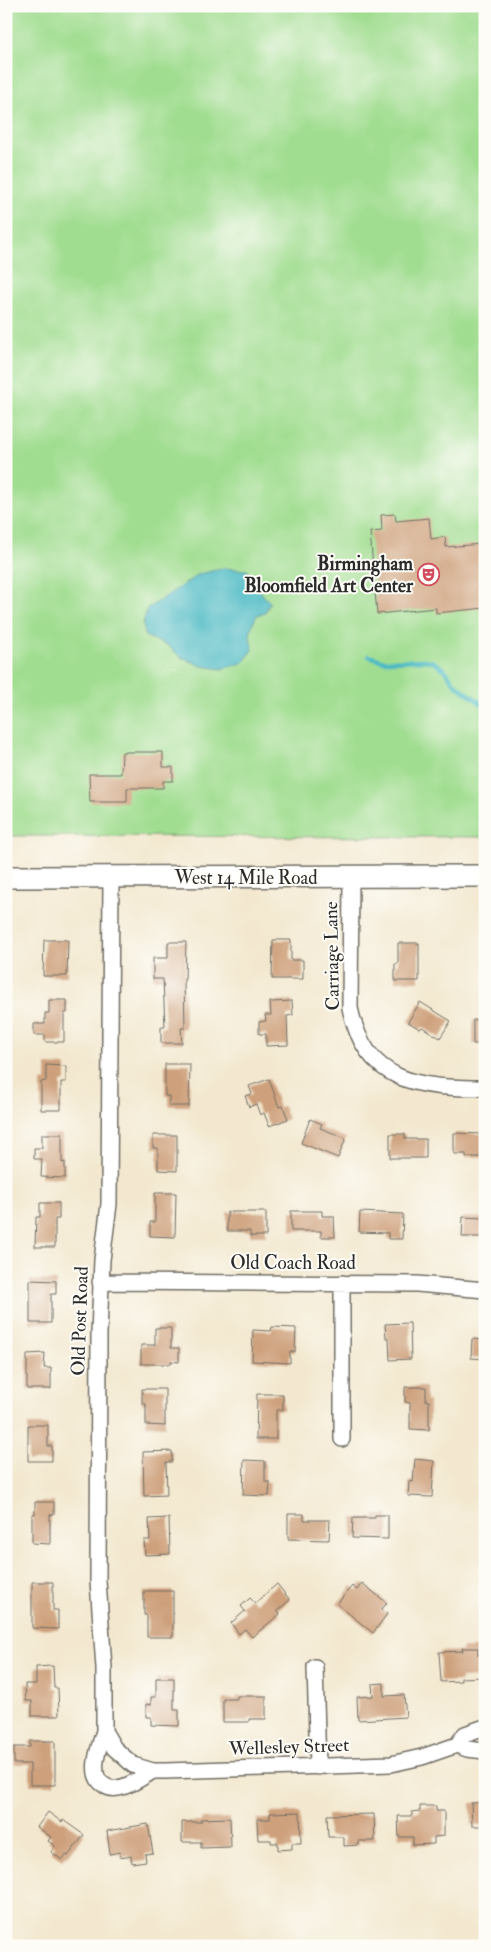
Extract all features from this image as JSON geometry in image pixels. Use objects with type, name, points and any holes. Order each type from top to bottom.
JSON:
[{"type":"street","name":"West 14 Mile Road","points":[[6,877],[351,878],[485,876]]},
{"type":"street","name":"Old Post Road","points":[[111,878],[110,1177],[109,1204],[100,1282],[97,1556],[104,1668],[104,1731],[96,1765],[96,1776],[100,1783],[109,1788],[119,1788],[153,1771]]},
{"type":"street","name":"Carriage Lane","points":[[351,878],[350,1008],[353,1022],[365,1047],[372,1057],[392,1074],[419,1085],[446,1088],[485,1088]]},
{"type":"street","name":"Old Coach Road","points":[[100,1282],[417,1284],[485,1290]]},
{"type":"street","points":[[342,1283],[342,1439]]},
{"type":"street","points":[[315,1667],[318,1766]]},
{"type":"street","name":"Wellesley Street","points":[[104,1731],[114,1748],[124,1758],[133,1765],[153,1771],[391,1764],[422,1757],[457,1745],[465,1734],[485,1727]]},
{"type":"street","points":[[457,1745],[467,1749],[485,1751]]},
{"type":"green space","points":[[6,6],[485,6],[485,837],[6,836]]},
{"type":"water","points":[[224,568],[247,570],[260,591],[270,602],[265,613],[257,615],[253,624],[250,635],[253,649],[243,663],[221,669],[202,666],[181,657],[168,646],[145,636],[143,624],[147,609],[199,574]]},
{"type":"building","name":"Birmingham Bloomfield Art Center","points":[[395,514],[396,521],[429,518],[431,539],[445,537],[446,547],[481,544],[481,550],[485,549],[485,608],[436,613],[436,608],[377,614],[370,532],[382,531],[381,515]]},
{"type":"building","points":[[122,752],[163,752],[163,767],[173,767],[173,781],[163,781],[163,788],[127,788],[127,802],[90,802],[89,774],[121,774]]},
{"type":"building","points":[[44,940],[68,940],[67,976],[43,976]]},
{"type":"building","points":[[273,940],[291,940],[291,960],[303,960],[303,979],[272,979]]},
{"type":"building","points":[[168,942],[186,942],[184,979],[185,1028],[181,1028],[182,1043],[161,1043],[161,1027],[165,1027],[163,979],[153,979],[153,958],[168,958]]},
{"type":"building","points":[[398,943],[419,943],[419,981],[395,981],[395,964],[398,964]]},
{"type":"building","points":[[49,1000],[67,1000],[67,1013],[64,1013],[64,1042],[45,1042],[45,1035],[34,1035],[34,1024],[45,1024],[45,1013],[49,1013]]},
{"type":"building","points":[[292,1001],[293,1015],[287,1016],[288,1045],[266,1046],[266,1034],[259,1034],[259,1022],[266,1021],[265,1015],[271,1015],[270,1002]]},
{"type":"building","points":[[420,1002],[451,1021],[440,1038],[422,1027],[420,1029],[408,1022]]},
{"type":"building","points":[[473,1020],[485,1020],[485,1044],[473,1044]]},
{"type":"building","points":[[165,1064],[190,1064],[189,1106],[169,1106],[169,1096],[165,1096]]},
{"type":"building","points":[[46,1065],[66,1066],[66,1082],[61,1082],[61,1110],[41,1110],[41,1082],[46,1081]]},
{"type":"building","points":[[269,1079],[279,1107],[283,1106],[288,1119],[269,1126],[264,1113],[260,1115],[256,1104],[249,1107],[245,1096],[252,1094],[249,1086]]},
{"type":"building","points":[[310,1119],[322,1124],[320,1128],[346,1138],[338,1158],[301,1143]]},
{"type":"building","points":[[454,1133],[485,1134],[485,1157],[466,1157],[466,1154],[454,1154]]},
{"type":"building","points":[[42,1134],[62,1134],[62,1163],[65,1162],[65,1178],[41,1177],[42,1159],[34,1159],[34,1148],[42,1148]]},
{"type":"building","points":[[390,1134],[405,1134],[405,1139],[426,1139],[426,1158],[390,1158]]},
{"type":"building","points":[[153,1135],[177,1135],[177,1171],[158,1170],[158,1148],[153,1148]]},
{"type":"building","points":[[155,1193],[176,1193],[175,1237],[150,1236],[150,1222],[155,1222]]},
{"type":"building","points":[[40,1203],[59,1203],[59,1219],[55,1219],[55,1247],[35,1247],[36,1217],[40,1217]]},
{"type":"building","points":[[291,1211],[322,1211],[322,1216],[334,1216],[335,1237],[321,1237],[321,1231],[291,1231]]},
{"type":"building","points":[[227,1212],[266,1212],[266,1236],[250,1236],[250,1231],[227,1231]]},
{"type":"building","points":[[360,1212],[403,1214],[402,1239],[388,1239],[388,1233],[359,1232]]},
{"type":"building","points":[[463,1217],[485,1218],[485,1237],[462,1237]]},
{"type":"building","points":[[30,1280],[56,1281],[56,1294],[51,1294],[51,1323],[30,1323]]},
{"type":"building","points":[[410,1323],[411,1359],[390,1360],[389,1338],[386,1338],[385,1324]]},
{"type":"building","points":[[272,1327],[296,1328],[295,1352],[290,1352],[290,1363],[252,1361],[253,1330],[271,1331]]},
{"type":"building","points":[[155,1328],[171,1328],[171,1348],[179,1348],[179,1362],[171,1361],[171,1364],[141,1364],[141,1345],[155,1345]]},
{"type":"building","points":[[472,1339],[485,1340],[485,1359],[471,1358]]},
{"type":"building","points":[[45,1353],[44,1368],[51,1368],[51,1389],[27,1389],[27,1354]]},
{"type":"building","points":[[405,1387],[426,1387],[426,1401],[429,1401],[429,1430],[410,1429],[410,1403],[405,1402]]},
{"type":"building","points":[[142,1389],[165,1389],[165,1426],[146,1425],[146,1404],[142,1404]]},
{"type":"building","points":[[257,1394],[283,1394],[283,1410],[276,1410],[276,1439],[256,1439]]},
{"type":"building","points":[[28,1425],[48,1425],[48,1446],[52,1446],[52,1461],[28,1461]]},
{"type":"building","points":[[172,1451],[172,1462],[166,1462],[167,1495],[144,1496],[143,1452]]},
{"type":"building","points":[[415,1459],[434,1461],[432,1497],[408,1496],[409,1481],[413,1482]]},
{"type":"building","points":[[244,1460],[265,1461],[265,1482],[270,1482],[269,1496],[243,1495]]},
{"type":"building","points":[[35,1502],[54,1502],[54,1514],[50,1515],[50,1544],[32,1543],[32,1514],[35,1514]]},
{"type":"building","points":[[288,1514],[304,1514],[304,1520],[330,1520],[329,1540],[288,1539]]},
{"type":"building","points":[[375,1515],[388,1515],[388,1539],[352,1538],[353,1518],[375,1518]]},
{"type":"building","points":[[169,1518],[170,1554],[145,1555],[144,1540],[150,1540],[149,1519]]},
{"type":"building","points":[[32,1582],[53,1582],[53,1610],[58,1610],[58,1629],[32,1628]]},
{"type":"building","points":[[362,1583],[387,1603],[381,1610],[387,1614],[373,1633],[337,1604],[352,1586],[357,1590]]},
{"type":"building","points":[[277,1584],[290,1600],[277,1611],[280,1614],[252,1637],[245,1629],[239,1634],[231,1623],[245,1611],[241,1606],[250,1598],[255,1603]]},
{"type":"building","points":[[144,1591],[173,1591],[173,1637],[147,1637],[147,1615],[144,1615]]},
{"type":"building","points":[[462,1648],[478,1648],[478,1655],[484,1655],[485,1677],[461,1678],[461,1681],[441,1682],[439,1652],[463,1651]]},
{"type":"building","points":[[53,1666],[54,1688],[58,1688],[59,1716],[32,1716],[32,1701],[26,1701],[25,1684],[36,1684],[36,1667]]},
{"type":"building","points":[[156,1678],[174,1678],[174,1710],[179,1710],[179,1726],[151,1725],[151,1717],[146,1717],[146,1704],[151,1705],[151,1697],[156,1697]]},
{"type":"building","points":[[384,1683],[384,1696],[404,1695],[406,1717],[358,1720],[357,1697],[373,1696],[372,1684]]},
{"type":"building","points":[[237,1696],[266,1696],[266,1719],[249,1719],[249,1722],[223,1722],[223,1699],[237,1699]]},
{"type":"building","points":[[30,1741],[55,1741],[55,1785],[30,1785],[30,1764],[14,1764],[14,1747],[30,1747]]},
{"type":"building","points":[[485,1802],[485,1826],[472,1826],[471,1803]]},
{"type":"building","points":[[420,1806],[436,1806],[436,1811],[444,1811],[444,1836],[434,1837],[434,1844],[413,1845],[413,1837],[399,1837],[398,1816],[412,1816],[412,1812],[420,1811]]},
{"type":"building","points":[[48,1812],[84,1835],[68,1856],[66,1855],[62,1860],[51,1852],[55,1846],[48,1841],[51,1837],[37,1827]]},
{"type":"building","points":[[300,1812],[301,1843],[292,1843],[292,1849],[278,1850],[278,1843],[271,1843],[271,1840],[258,1840],[257,1819],[270,1819],[270,1813]]},
{"type":"building","points":[[374,1814],[375,1841],[359,1841],[359,1845],[344,1846],[344,1837],[328,1837],[327,1815]]},
{"type":"building","points":[[230,1818],[231,1847],[201,1848],[201,1842],[182,1842],[182,1822],[201,1822],[201,1819]]},
{"type":"building","points":[[148,1824],[153,1853],[145,1854],[146,1861],[132,1863],[131,1856],[121,1858],[120,1852],[110,1854],[107,1831]]},
{"type":"waterway","points":[[369,656],[384,661],[425,660],[433,662],[444,669],[455,684],[485,706]]},
{"type":"place","name":"Birmingham Bloomfield Art Center","points":[[429,575]]}]
